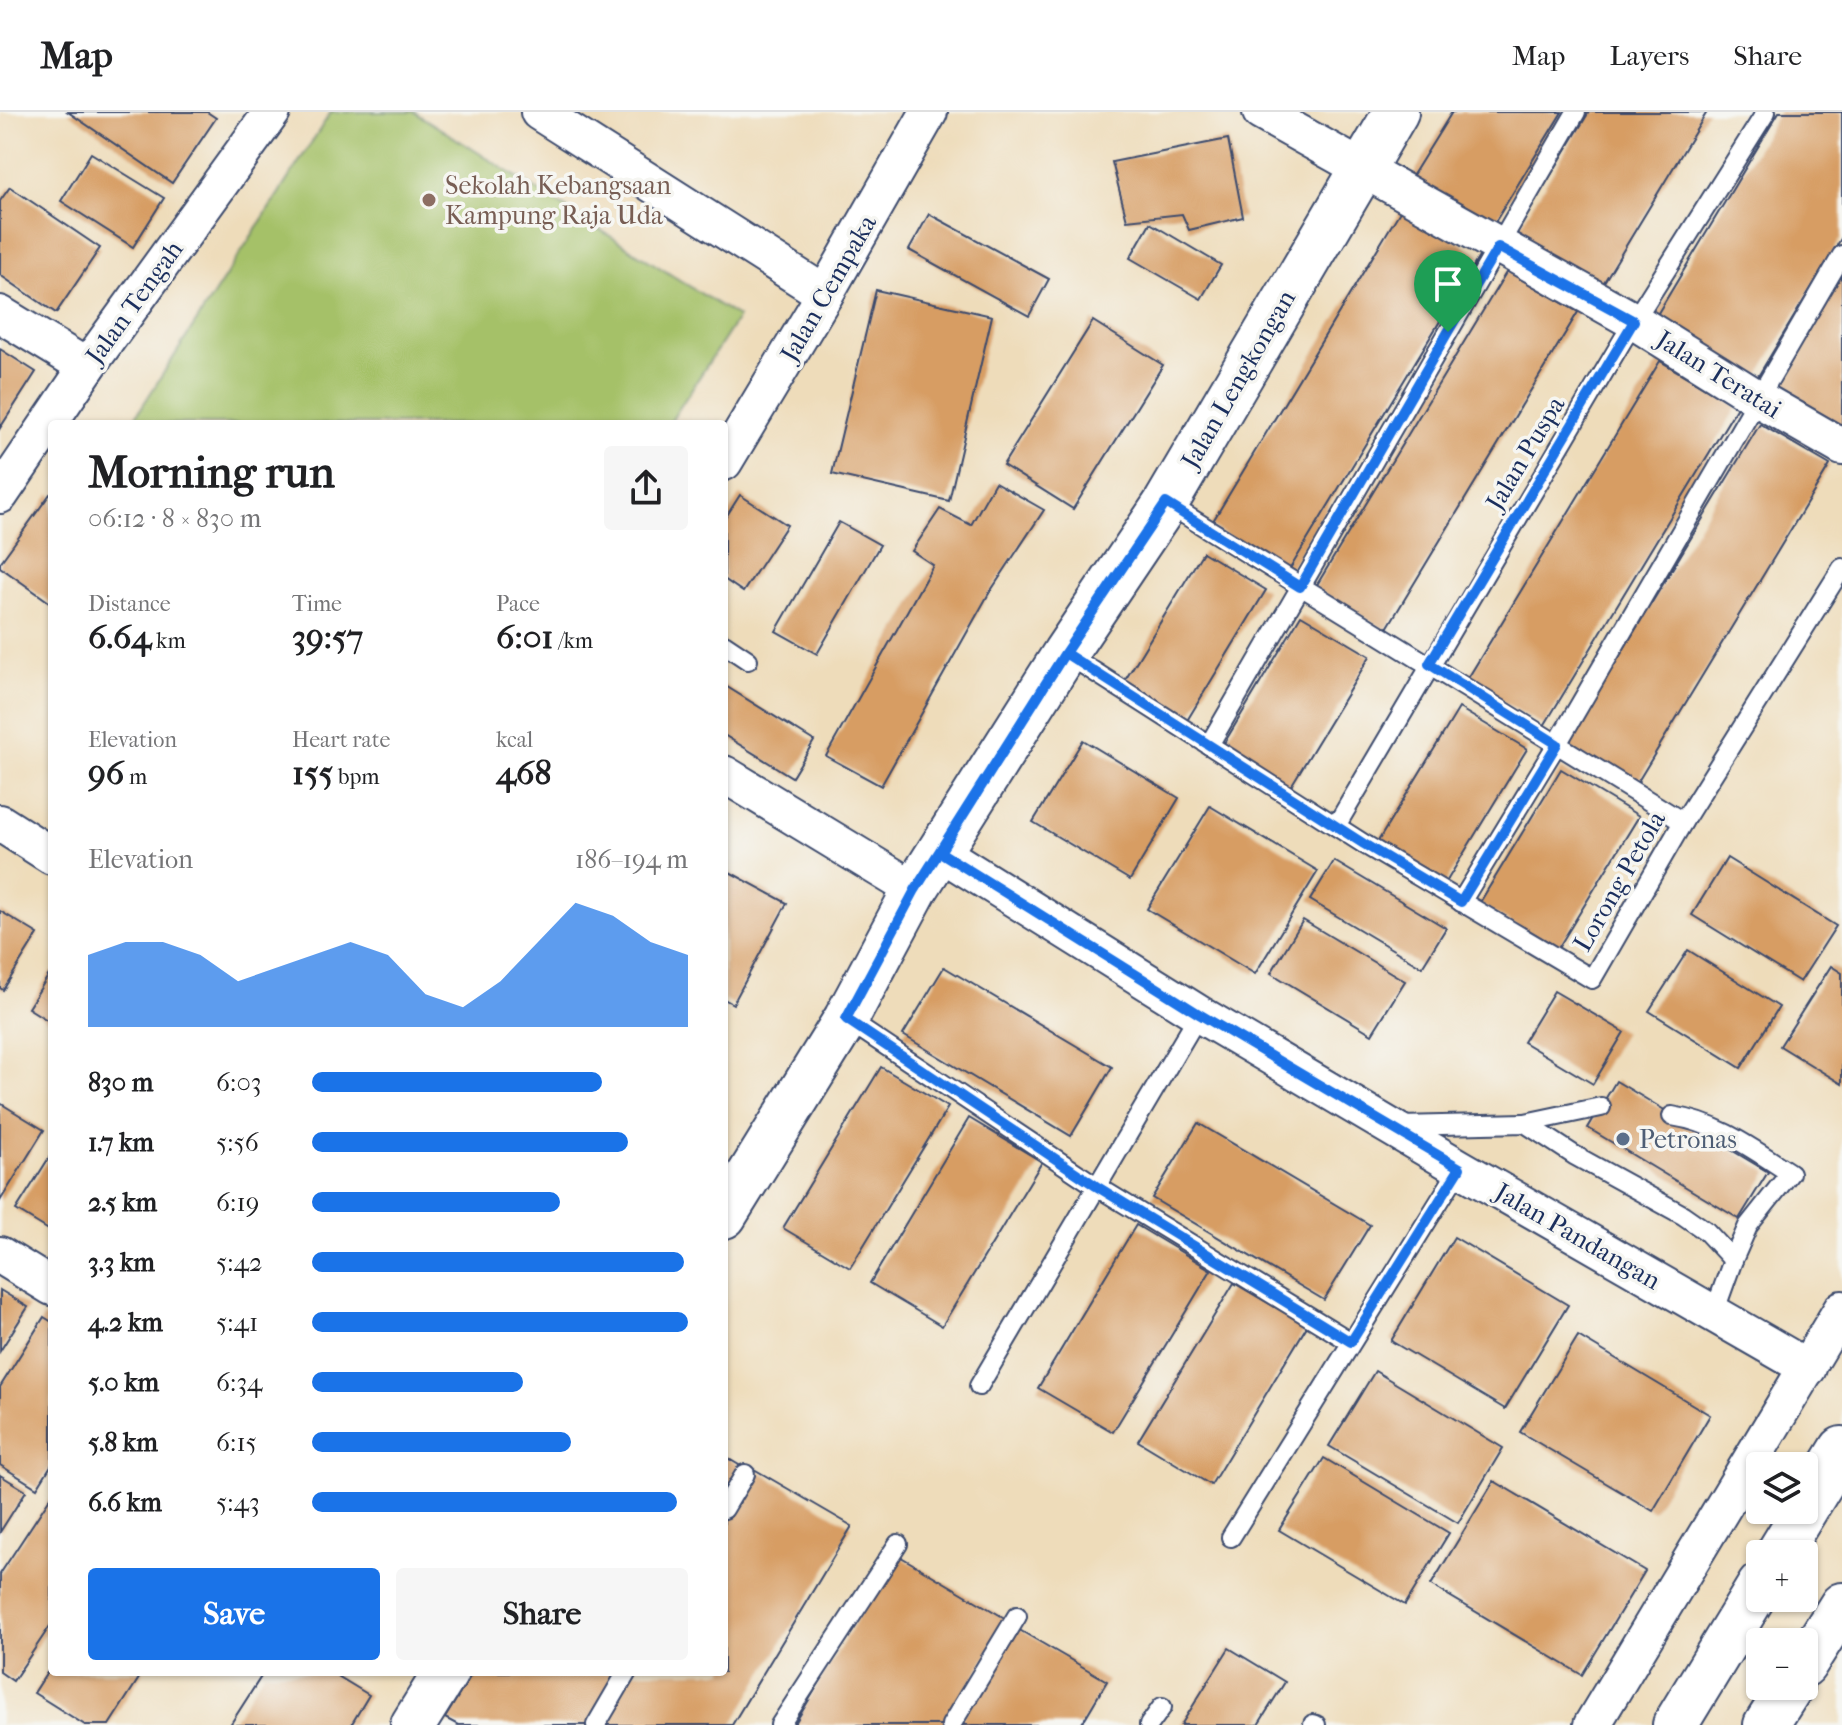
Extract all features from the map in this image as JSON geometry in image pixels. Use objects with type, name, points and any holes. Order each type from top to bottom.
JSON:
[{"type":"street","name":"Jalan Tengah","points":[[51,420],[272,112]]},
{"type":"street","points":[[539,112],[825,294]]},
{"type":"street","name":"Jalan Cempaka","points":[[728,455],[929,112]]},
{"type":"street","name":"Jalan Teratai","points":[[1261,112],[1634,321],[1842,447]]},
{"type":"street","name":"Jalan Lengkongan","points":[[728,1210],[846,1019],[915,890],[1065,653],[1166,503],[1396,112]]},
{"type":"street","points":[[0,314],[87,367]]},
{"type":"street","name":"Jalan Tengah","points":[[0,495],[48,424]]},
{"type":"street","points":[[728,776],[915,890]]},
{"type":"street","points":[[0,823],[48,853]]},
{"type":"street","name":"Jalan Pandangan","points":[[940,852],[1199,1014],[1808,1368]]},
{"type":"street","points":[[0,1255],[48,1285]]},
{"type":"street","points":[[1592,1725],[1842,1309]]},
{"type":"street","points":[[1787,1540],[1842,1449]]},
{"type":"street","points":[[1818,1643],[1842,1605]]},
{"type":"street","points":[[1675,1725],[1746,1608]]},
{"type":"street","points":[[423,1721],[444,1676]]},
{"type":"street","points":[[1766,1725],[1782,1700]]},
{"type":"lane","points":[[1209,745],[1576,112]]},
{"type":"lane","name":"Jalan Puspa","points":[[1336,826],[1634,321],[1766,112]]},
{"type":"lane","points":[[1461,902],[1557,744],[1842,255]]},
{"type":"lane","points":[[1166,503],[1683,822]]},
{"type":"lane","name":"Lorong Petola","points":[[1065,653],[1336,826],[1592,979],[1683,822],[1842,568]]},
{"type":"lane","points":[[728,647],[748,660]]},
{"type":"lane","points":[[979,1386],[1199,1014]]},
{"type":"lane","points":[[846,1019],[1096,1186],[1351,1342]]},
{"type":"lane","points":[[1393,1126],[1525,1123],[1601,1107]]},
{"type":"lane","points":[[1672,1116],[1698,1120],[1731,1136],[1790,1173],[1748,1226],[1714,1313]]},
{"type":"lane","points":[[1525,1123],[1574,1155],[1683,1215],[1706,1231],[1733,1260]]},
{"type":"lane","points":[[1231,1537],[1460,1168]]},
{"type":"lane","points":[[728,1502],[745,1474]]},
{"type":"lane","points":[[780,1725],[898,1544]]},
{"type":"lane","points":[[951,1725],[1017,1616]]},
{"type":"lane","points":[[596,1725],[625,1676]]},
{"type":"lane","points":[[1149,1725],[1162,1707]]},
{"type":"green space","name":"Sekolah Kebangsaan Kampung Raja Uda","points":[[331,112],[414,112],[738,317],[672,420],[134,419]]},
{"type":"building","points":[[68,112],[207,112],[216,118],[172,183]]},
{"type":"building","points":[[1452,112],[1562,112],[1489,232],[1408,183]]},
{"type":"building","points":[[1589,112],[1707,112],[1598,292],[1511,241]]},
{"type":"building","points":[[1779,112],[1842,112],[1842,237],[1751,388],[1649,328]]},
{"type":"building","points":[[1228,139],[1243,217],[1189,230],[1182,214],[1127,220],[1112,162]]},
{"type":"building","points":[[91,153],[164,198],[133,247],[61,201]]},
{"type":"building","points":[[10,187],[100,248],[56,313],[0,275],[0,201]]},
{"type":"building","points":[[1402,208],[1480,255],[1288,572],[1210,526]]},
{"type":"building","points":[[929,214],[1049,279],[1029,316],[909,250]]},
{"type":"building","points":[[1150,223],[1221,265],[1201,299],[1130,258]]},
{"type":"building","points":[[1842,264],[1842,439],[1764,393]]},
{"type":"building","points":[[1507,271],[1578,312],[1386,630],[1315,588]]},
{"type":"building","points":[[876,290],[992,316],[949,501],[832,474]]},
{"type":"building","points":[[1093,321],[1163,365],[1073,509],[1003,465]]},
{"type":"building","points":[[0,349],[36,372],[0,428]]},
{"type":"building","points":[[1660,361],[1737,407],[1544,726],[1467,680]]},
{"type":"building","points":[[1760,424],[1830,465],[1634,788],[1565,746]]},
{"type":"building","points":[[995,482],[1044,510],[988,595],[881,786],[826,756],[933,565],[912,551],[940,509],[971,525]]},
{"type":"building","points":[[740,495],[787,525],[743,592],[728,582],[728,514]]},
{"type":"building","points":[[48,497],[48,601],[0,567]]},
{"type":"building","points":[[839,522],[880,545],[817,654],[776,631]]},
{"type":"building","points":[[1203,552],[1266,590],[1185,724],[1121,687]]},
{"type":"building","points":[[1301,615],[1370,656],[1288,791],[1220,750]]},
{"type":"building","points":[[728,687],[814,741],[792,777],[728,737]]},
{"type":"building","points":[[1459,708],[1527,749],[1445,884],[1377,843]]},
{"type":"building","points":[[1083,740],[1179,798],[1130,880],[1033,822]]},
{"type":"building","points":[[1561,769],[1639,816],[1557,950],[1479,904]]},
{"type":"building","points":[[1210,806],[1318,871],[1255,974],[1147,909]]},
{"type":"building","points":[[1727,858],[1836,926],[1800,982],[1692,915]]},
{"type":"building","points":[[1334,861],[1446,928],[1422,967],[1310,900]]},
{"type":"building","points":[[728,871],[787,903],[733,1004],[728,1001]]},
{"type":"building","points":[[0,911],[38,934],[3,990],[0,988]]},
{"type":"building","points":[[1303,920],[1405,981],[1372,1034],[1271,973]]},
{"type":"building","points":[[1688,950],[1779,1007],[1741,1068],[1649,1011]]},
{"type":"building","points":[[1831,966],[1842,973],[1842,1084],[1780,1046]]},
{"type":"building","points":[[944,967],[1112,1067],[1071,1136],[903,1035]]},
{"type":"building","points":[[48,976],[48,1020],[28,1008]]},
{"type":"building","points":[[1554,991],[1624,1032],[1593,1084],[1523,1042]]},
{"type":"building","points":[[881,1067],[948,1107],[850,1268],[783,1228]]},
{"type":"building","points":[[1616,1081],[1768,1172],[1739,1219],[1588,1128]]},
{"type":"building","points":[[0,1103],[44,1130],[0,1201]]},
{"type":"building","points":[[969,1118],[1042,1162],[942,1326],[870,1283]]},
{"type":"building","points":[[1198,1123],[1370,1225],[1324,1300],[1152,1198]]},
{"type":"building","points":[[48,1159],[48,1230],[16,1210]]},
{"type":"building","points":[[1136,1225],[1211,1270],[1113,1432],[1038,1388]]},
{"type":"building","points":[[1454,1237],[1568,1305],[1505,1409],[1391,1341]]},
{"type":"building","points":[[1234,1283],[1307,1326],[1211,1485],[1138,1441]]},
{"type":"building","points":[[0,1290],[28,1307],[0,1351]]},
{"type":"building","points":[[44,1317],[48,1320],[48,1470],[37,1488],[0,1465],[0,1387]]},
{"type":"building","points":[[1578,1336],[1710,1415],[1653,1511],[1520,1432]]},
{"type":"building","points":[[1375,1371],[1503,1448],[1458,1523],[1329,1446]]},
{"type":"building","points":[[728,1458],[744,1468],[728,1494]]},
{"type":"building","points":[[1324,1458],[1449,1533],[1405,1605],[1279,1530]]},
{"type":"building","points":[[754,1469],[852,1526],[732,1725],[601,1725],[630,1676],[728,1676],[728,1513]]},
{"type":"building","points":[[0,1475],[26,1491],[0,1532]]},
{"type":"building","points":[[1494,1481],[1645,1571],[1582,1675],[1431,1585]]},
{"type":"building","points":[[48,1501],[48,1629],[13,1681],[0,1672],[0,1574]]},
{"type":"building","points":[[896,1554],[1008,1620],[946,1725],[794,1725]]},
{"type":"building","points":[[1016,1628],[1107,1681],[1081,1725],[958,1725]]},
{"type":"building","points":[[1229,1648],[1285,1682],[1258,1725],[1181,1725]]},
{"type":"building","points":[[48,1671],[48,1676],[140,1676],[109,1725],[85,1725],[34,1693]]},
{"type":"building","points":[[261,1676],[338,1676],[369,1695],[351,1725],[230,1725]]},
{"type":"building","points":[[471,1676],[620,1676],[590,1725],[458,1725],[445,1718]]},
{"type":"place","name":"Sekolah Kebangsaan Kampung Raja Uda","points":[[429,200]]},
{"type":"place","name":"Petronas","points":[[1623,1139]]},
{"type":"route","points":[[1448,332],[1300,587],[1166,503],[1065,653],[915,890],[846,1019],[1096,1186],[1351,1342],[1460,1168],[1199,1014],[940,852],[1065,653],[1364,844],[1461,902],[1557,744],[1429,664],[1634,321],[1498,247],[1448,332]]}]
